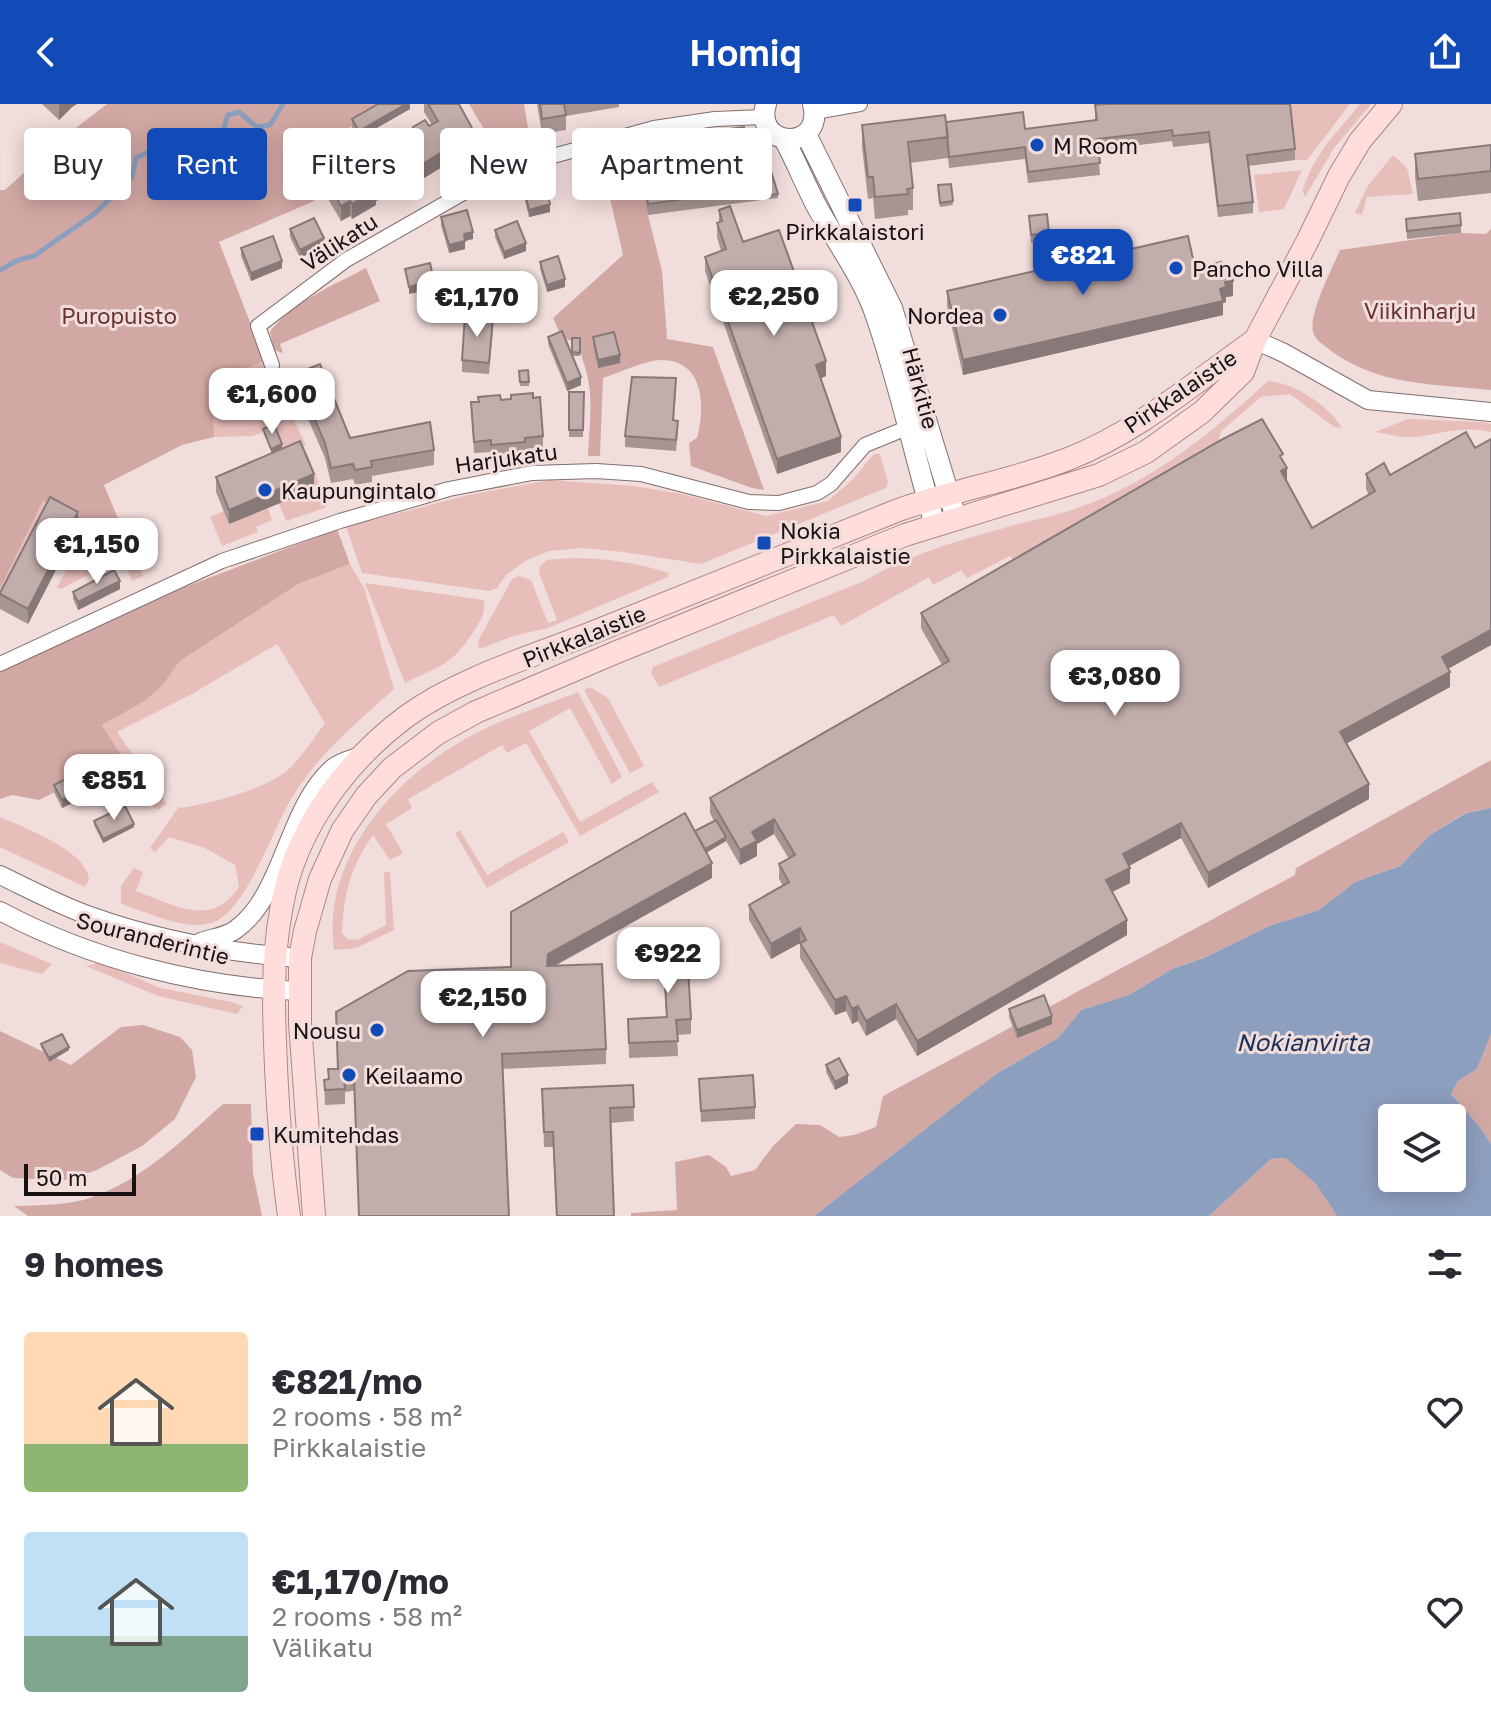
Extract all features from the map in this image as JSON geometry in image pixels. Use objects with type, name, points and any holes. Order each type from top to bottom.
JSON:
[{"type":"main road","points":[[1255,340],[1339,176],[1360,141],[1391,104]]},
{"type":"main road","points":[[784,139],[792,140],[806,134],[815,120],[814,108]]},
{"type":"main road","name":"Härkitie","points":[[765,111],[771,132],[784,139],[816,205],[864,285],[895,375],[917,424],[946,522]]},
{"type":"main road","name":"Härkitie","points":[[806,134],[892,308],[913,370],[917,424]]},
{"type":"main road","name":"Pirkkalaistie","points":[[289,1216],[279,1136],[274,956],[285,889],[303,842],[325,803],[363,755],[408,716],[462,686],[938,496],[1028,472],[1098,446],[1148,416],[1255,340]]},
{"type":"main road","name":"Pirkkalaistie","points":[[314,1216],[303,1080],[300,958],[309,908],[323,870],[342,831],[366,796],[392,768],[438,733],[476,712],[612,654],[851,556],[946,522],[1099,475],[1146,452],[1202,412],[1243,372],[1255,340]]},
{"type":"street","points":[[814,108],[860,104]]},
{"type":"street","name":"Välikatu","points":[[272,365],[258,326],[346,260],[479,184],[539,158],[654,128],[765,111]]},
{"type":"street","name":"Pirkkalaistie","points":[[1255,340],[1368,400],[1491,412]]},
{"type":"street","name":"Harjukatu","points":[[0,664],[222,561],[351,517],[449,489],[532,473],[596,471],[641,474],[749,502],[779,503],[817,493],[837,479],[865,445],[917,424]]},
{"type":"street","points":[[192,945],[233,931],[256,910],[317,788],[334,767],[363,755]]},
{"type":"street","name":"Souranderintie","points":[[0,875],[89,916],[192,945],[300,958]]},
{"type":"street","name":"Souranderintie","points":[[0,911],[78,947],[162,970],[273,990],[300,991]]},
{"type":"shaded area","points":[[1288,104],[1350,104],[1307,160],[1295,160]]},
{"type":"shaded area","points":[[1360,104],[1371,104],[1334,148],[1305,197],[1302,190],[1312,167]]},
{"type":"shaded area","points":[[1393,155],[1407,168],[1413,194],[1367,197],[1362,215],[1355,213],[1367,187]]},
{"type":"shaded area","points":[[1302,170],[1284,209],[1259,212],[1254,175]]},
{"type":"shaded area","points":[[265,361],[306,445],[282,448],[273,428],[253,436],[214,437],[213,391],[227,375]]},
{"type":"shaded area","points":[[1268,381],[1278,382],[1310,397],[1329,412],[1342,428],[1334,427],[1290,394],[1261,397],[1221,431],[1219,439],[1223,454],[1020,571],[1010,556],[967,578],[961,570],[933,585],[929,577],[841,626],[834,615],[659,687],[651,673],[653,667],[866,580],[916,556],[1066,512],[1103,498],[1178,455]]},
{"type":"shaded area","points":[[1408,419],[1482,422],[1491,424],[1491,432],[1462,430],[1409,437],[1375,432]]},
{"type":"shaded area","points":[[307,453],[326,501],[325,508],[286,521],[279,504],[280,458]]},
{"type":"shaded area","points":[[874,454],[880,454],[888,482],[886,488],[701,564],[582,548],[549,551],[525,561],[506,575],[497,588],[489,591],[362,573],[346,527],[468,495],[550,480],[634,486],[682,494],[766,516],[828,501],[853,479]]},
{"type":"shaded area","points":[[43,501],[108,536],[122,528],[143,576],[132,581],[121,558],[61,589],[57,587],[87,531],[50,512],[0,608],[0,589]]},
{"type":"shaded area","points":[[268,508],[272,520],[256,527],[258,532],[222,546],[210,517],[224,511],[230,524]]},
{"type":"shaded area","points":[[547,560],[619,561],[669,573],[668,577],[548,628],[478,647],[478,641],[512,579],[519,576],[531,580],[548,623],[557,620],[539,573],[540,566]]},
{"type":"shaded area","points":[[350,564],[364,588],[394,689],[340,739],[303,780],[247,887],[224,916],[211,923],[189,925],[121,904],[121,886],[134,868],[143,872],[136,891],[178,907],[204,910],[228,900],[239,887],[235,865],[205,848],[169,837],[155,852],[150,848],[178,808],[237,794],[280,776],[299,758],[325,723],[277,644],[192,694],[117,732],[167,804],[158,810],[102,725],[145,701],[162,686],[180,661],[298,584]]},
{"type":"shaded area","points":[[365,583],[484,600],[483,612],[480,622],[453,657],[405,683]]},
{"type":"shaded area","points":[[590,687],[608,698],[644,766],[630,773],[584,690]]},
{"type":"shaded area","points":[[578,692],[622,777],[612,784],[570,708],[529,731],[580,822],[652,782],[659,792],[580,836],[526,743],[507,753],[502,745],[408,799],[412,808],[386,824],[403,853],[390,860],[373,835],[350,881],[342,933],[347,939],[357,940],[386,925],[384,872],[390,872],[394,930],[356,948],[334,950],[333,917],[339,885],[367,826],[388,800],[438,756],[465,739],[506,719]]},
{"type":"shaded area","points":[[0,817],[53,841],[78,859],[86,869],[89,880],[85,887],[0,847]]},
{"type":"shaded area","points":[[460,830],[487,875],[563,832],[569,842],[487,888],[455,833]]},
{"type":"shaded area","points":[[0,942],[52,964],[42,974],[0,963]]},
{"type":"shaded area","points":[[101,962],[160,988],[243,1006],[237,1014],[158,996],[86,966]]},
{"type":"green space","name":"Puropuisto","points":[[107,104],[391,104],[349,128],[283,128],[283,200],[314,201],[219,242],[265,361],[227,375],[213,391],[214,437],[182,445],[104,485],[122,528],[108,536],[43,501],[0,589],[0,190],[5,190],[24,173],[24,200],[131,200],[131,128],[76,128]]},
{"type":"green space","points":[[469,104],[524,104],[528,128],[484,128]]},
{"type":"green space","points":[[610,200],[646,200],[662,271],[667,339],[713,347],[764,490],[691,466],[689,443],[697,438],[701,401],[694,377],[677,362],[649,362],[603,378],[600,456],[588,456],[590,398],[580,343],[562,338],[553,318],[623,255]]},
{"type":"green space","name":"Viikinharju","points":[[1491,229],[1491,390],[1407,381],[1367,371],[1348,362],[1314,335],[1314,313],[1340,250],[1461,233],[1486,234]]},
{"type":"green space","points":[[366,268],[380,301],[280,344],[283,353],[274,350],[270,332],[279,321],[314,295]]},
{"type":"green space","points":[[337,529],[350,564],[298,584],[180,661],[162,686],[145,701],[102,725],[123,758],[39,800],[12,795],[0,799],[0,672],[177,590]]},
{"type":"green space","points":[[1491,760],[1491,808],[1465,813],[1430,835],[1400,866],[1355,882],[1319,910],[1269,926],[1204,958],[1172,969],[1129,995],[1081,1010],[1058,1038],[996,1074],[814,1216],[631,1216],[631,1213],[677,1210],[675,1162],[709,1155],[726,1167],[731,1176],[755,1170],[773,1146],[796,1124],[820,1125],[839,1137],[876,1127],[883,1096],[1295,875],[1296,868]]},
{"type":"green space","points":[[143,1025],[180,1037],[192,1050],[196,1077],[175,1119],[142,1146],[97,1170],[65,1180],[13,1178],[0,1170],[0,1031],[71,1065],[121,1027]]},
{"type":"green space","points":[[1491,1034],[1491,1144],[1466,1111],[1466,1104],[1460,1104],[1451,1094],[1458,1081],[1477,1069]]},
{"type":"green space","points":[[223,1104],[251,1104],[253,1173],[262,1216],[28,1216],[14,1206],[73,1202],[111,1189],[162,1157]]},
{"type":"green space","points":[[1287,1158],[1316,1184],[1337,1216],[1209,1216],[1271,1159]]},
{"type":"water","name":"Nokianvirta","points":[[1491,808],[1491,1034],[1477,1069],[1458,1081],[1451,1094],[1460,1104],[1378,1104],[1378,1192],[1466,1192],[1466,1111],[1491,1144],[1491,1216],[1337,1216],[1316,1184],[1286,1158],[1271,1159],[1209,1216],[814,1216],[996,1074],[1058,1038],[1081,1010],[1129,995],[1172,969],[1204,958],[1269,926],[1319,910],[1355,882],[1400,866],[1430,835],[1466,813]]},
{"type":"building","points":[[378,104],[406,104],[364,128],[357,128],[352,119]]},
{"type":"building","points":[[428,104],[459,104],[472,128],[440,128],[440,153],[424,163],[424,128],[413,127],[425,120],[429,126],[438,121]]},
{"type":"building","points":[[540,104],[564,104],[566,115],[542,119]]},
{"type":"building","points":[[1290,104],[1295,149],[1247,155],[1253,202],[1218,206],[1209,132],[1173,136],[1172,130],[1097,139],[1100,163],[1028,172],[1025,147],[949,157],[946,122],[1023,112],[1025,129],[1097,120],[1095,105]]},
{"type":"building","points":[[945,115],[948,137],[908,142],[913,188],[907,189],[908,194],[875,197],[873,177],[868,177],[862,125]]},
{"type":"building","points":[[1491,145],[1491,171],[1418,179],[1415,154]]},
{"type":"building","points":[[772,174],[778,194],[772,195]]},
{"type":"building","points":[[951,184],[953,201],[940,203],[938,185]]},
{"type":"building","points":[[337,200],[359,200],[352,204],[350,201],[341,206]]},
{"type":"building","points":[[527,200],[549,200],[550,204],[529,210]]},
{"type":"building","points":[[647,200],[678,200],[648,204]]},
{"type":"building","points":[[730,206],[743,242],[779,230],[826,361],[816,365],[841,437],[777,459],[705,257],[726,249],[717,223],[722,221],[719,210]]},
{"type":"building","points":[[467,210],[473,232],[464,234],[465,241],[449,245],[441,217]]},
{"type":"building","points":[[1460,213],[1461,225],[1407,231],[1406,219]]},
{"type":"building","points":[[1047,214],[1049,233],[1031,235],[1029,216]]},
{"type":"building","points":[[314,218],[324,238],[300,250],[290,229]]},
{"type":"building","points":[[517,221],[526,243],[504,252],[495,230]]},
{"type":"building","points":[[273,236],[282,261],[251,273],[241,248]]},
{"type":"building","points":[[1188,236],[1195,268],[1221,262],[1223,267],[1229,266],[1233,281],[1225,282],[1226,287],[1220,289],[1223,301],[963,360],[947,291]]},
{"type":"building","points":[[558,256],[565,279],[547,285],[540,262]]},
{"type":"building","points":[[430,263],[434,281],[409,287],[405,269]]},
{"type":"building","points":[[465,315],[493,318],[489,363],[462,360]]},
{"type":"building","points":[[562,331],[581,377],[567,383],[548,337]]},
{"type":"building","points":[[614,332],[620,355],[598,360],[593,337]]},
{"type":"building","points":[[572,338],[580,338],[580,353],[572,352]]},
{"type":"building","points":[[320,364],[350,438],[430,422],[434,450],[371,461],[372,467],[355,470],[353,464],[331,468],[325,443],[295,374]]},
{"type":"building","points":[[528,370],[529,382],[520,382],[519,371]]},
{"type":"building","points":[[632,377],[676,378],[673,420],[678,421],[676,440],[625,436]]},
{"type":"building","points":[[569,392],[584,392],[583,430],[569,430]]},
{"type":"building","points":[[533,393],[533,398],[540,397],[543,436],[525,438],[525,442],[491,445],[491,440],[474,442],[471,402],[479,402],[478,397],[500,395],[501,400],[511,399],[511,395]]},
{"type":"building","points":[[1262,419],[1283,454],[1280,456],[1287,468],[1281,471],[1312,528],[1375,491],[1366,474],[1384,463],[1390,475],[1466,432],[1475,448],[1491,439],[1491,630],[1442,657],[1450,672],[1340,732],[1369,784],[1208,873],[1181,823],[1123,854],[1130,868],[1106,880],[1127,920],[917,1041],[896,1004],[866,1021],[858,1006],[852,1009],[846,996],[835,1000],[800,943],[806,940],[800,928],[771,944],[749,905],[789,882],[779,864],[795,855],[774,819],[752,832],[757,841],[740,850],[710,798],[949,661],[921,613]]},
{"type":"building","points":[[274,424],[282,444],[271,449],[263,429]]},
{"type":"building","points":[[300,441],[314,474],[229,510],[216,477]]},
{"type":"building","points":[[50,497],[78,512],[28,609],[0,593]]},
{"type":"building","points":[[114,570],[120,581],[78,602],[73,592]]},
{"type":"building","points":[[80,772],[88,787],[62,800],[54,785]]},
{"type":"building","points":[[125,806],[134,824],[103,839],[94,821]]},
{"type":"building","points":[[685,813],[712,863],[548,954],[547,966],[602,964],[606,1049],[502,1054],[509,1216],[359,1216],[354,1077],[344,1078],[345,1089],[325,1090],[324,1080],[329,1079],[328,1069],[338,1069],[336,1012],[408,971],[511,967],[511,912]]},
{"type":"building","points":[[716,820],[726,837],[705,849],[695,831]]},
{"type":"building","points":[[686,932],[691,1019],[676,1020],[678,1041],[629,1043],[628,1019],[667,1017],[662,933]]},
{"type":"building","points":[[1044,995],[1052,1016],[1017,1030],[1009,1009]]},
{"type":"building","points":[[62,1034],[69,1047],[49,1058],[41,1044]]},
{"type":"building","points":[[839,1058],[848,1075],[835,1082],[826,1065]]},
{"type":"building","points":[[753,1075],[755,1107],[701,1111],[699,1079]]},
{"type":"building","points":[[633,1085],[634,1107],[610,1108],[614,1216],[557,1216],[553,1132],[544,1132],[542,1089]]},
{"type":"waterway","points":[[0,270],[34,256],[94,214],[132,177],[136,158],[183,138],[204,147],[219,142],[228,115],[239,112],[257,127],[270,125],[283,104]]},
{"type":"place","name":"M Room","points":[[1037,145]]},
{"type":"place","name":"Pirkkalaistori","points":[[855,205]]},
{"type":"place","name":"Pancho Villa","points":[[1176,268]]},
{"type":"place","name":"Nordea","points":[[1000,315]]},
{"type":"place","name":"Kaupungintalo","points":[[265,490]]},
{"type":"place","name":"Nokia Pirkkalaistie","points":[[764,543]]},
{"type":"place","name":"Nousu","points":[[377,1030]]},
{"type":"place","name":"Keilaamo","points":[[349,1075]]},
{"type":"place","name":"Kumitehdas","points":[[257,1134]]}]
